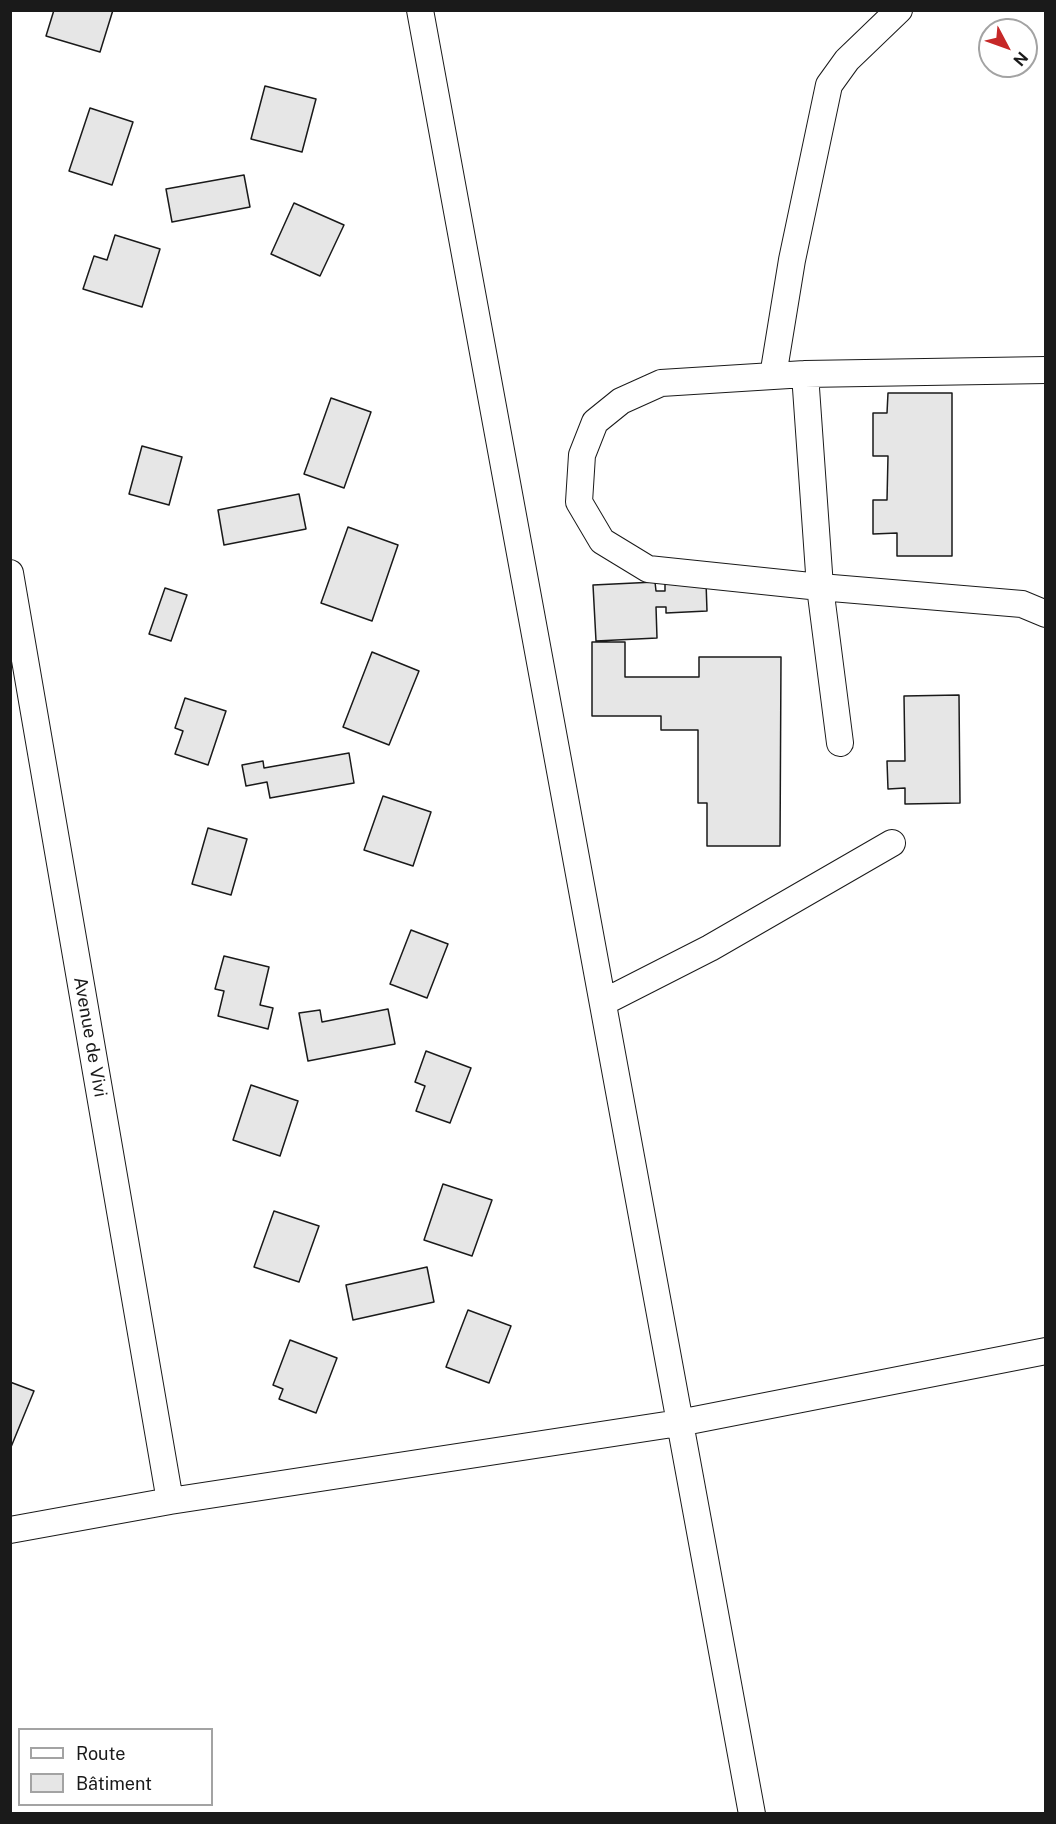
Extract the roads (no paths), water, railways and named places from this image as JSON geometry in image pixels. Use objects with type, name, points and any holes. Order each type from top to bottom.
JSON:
[{"type":"street","points":[[420,10],[752,1814]]},
{"type":"street","points":[[773,376],[792,260],[829,85],[847,60],[899,10]]},
{"type":"street","points":[[1046,370],[805,374],[661,383],[621,401],[595,422],[582,455],[579,502],[602,541],[648,569],[820,587],[1022,604],[1046,614]]},
{"type":"street","points":[[805,374],[820,587],[840,743]]},
{"type":"street","name":"Avenue de Vivi","points":[[10,573],[170,1501]]},
{"type":"street","points":[[603,1002],[710,948],[892,843]]},
{"type":"street","points":[[10,1530],[170,1501],[679,1423],[1046,1351]]}]
